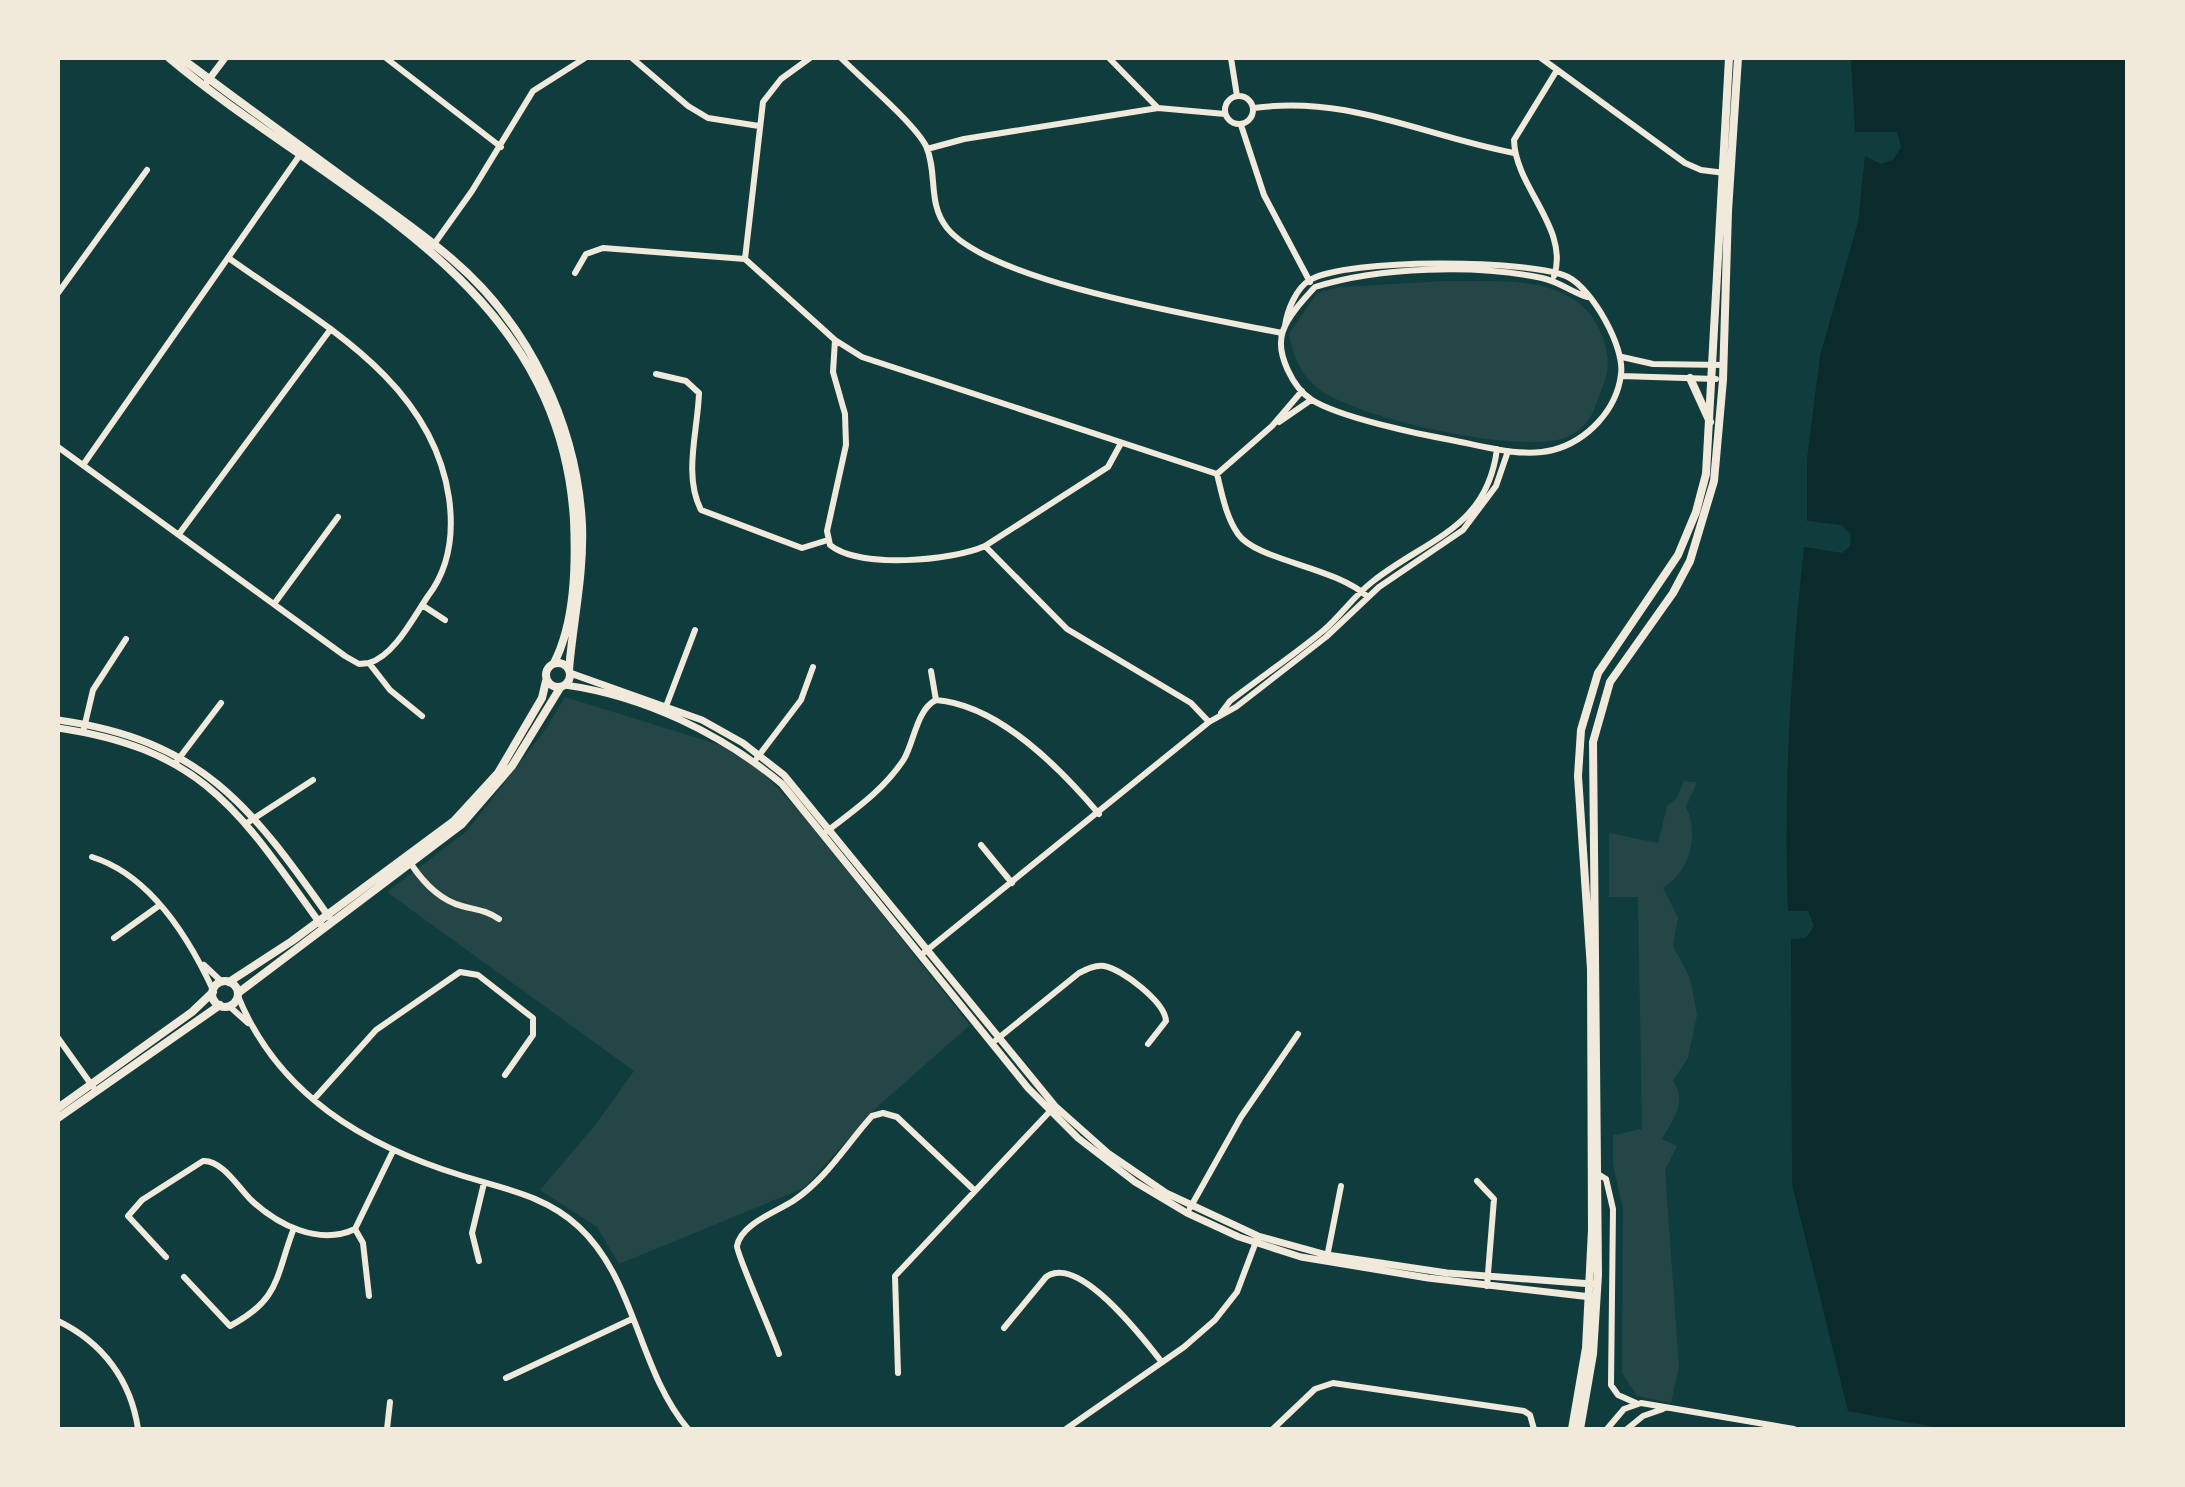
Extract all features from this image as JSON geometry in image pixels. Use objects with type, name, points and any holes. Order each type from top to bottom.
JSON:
[{"type":"main road","points":[[169,58],[207,82],[474,279],[511,324],[537,367],[565,433],[582,525],[581,573],[569,671],[563,686],[521,753],[488,796],[451,833],[411,864],[329,918]]},
{"type":"main road","points":[[181,58],[207,82]]},
{"type":"main road","points":[[1594,1284],[1598,1174],[1593,783],[1596,725],[1604,695],[1619,665],[1673,593],[1696,548],[1716,470],[1724,365],[1729,58]]},
{"type":"main road","points":[[1580,1429],[1593,1354],[1594,1297],[1591,969],[1578,776],[1581,730],[1598,673],[1667,574],[1686,537],[1706,474],[1726,173],[1738,58]]},
{"type":"main road","points":[[58,1108],[224,1006],[321,924],[424,846],[477,798],[498,773],[542,698],[547,668],[554,663],[566,630],[574,551],[570,486],[557,430],[539,386],[503,326],[432,247]]},
{"type":"main road","points":[[1690,378],[1710,423]]},
{"type":"main road","points":[[554,663],[569,671]]},
{"type":"main road","points":[[546,681],[563,686]]},
{"type":"main road","points":[[58,1118],[192,1012],[225,982],[321,924]]},
{"type":"main road","points":[[225,982],[238,994]]},
{"type":"main road","points":[[213,991],[224,1006]]},
{"type":"main road","points":[[1572,1429],[1594,1297]]},
{"type":"street","points":[[207,82],[225,58]]},
{"type":"street","points":[[386,58],[501,147]]},
{"type":"street","points":[[432,247],[501,147],[533,91],[585,58]]},
{"type":"street","points":[[632,58],[688,106],[708,118],[759,126]]},
{"type":"street","points":[[745,259],[759,126],[767,94],[781,79],[810,58]]},
{"type":"street","points":[[841,58],[927,149],[932,194],[940,217],[955,236],[982,254],[1093,292],[1283,330]]},
{"type":"street","points":[[1109,58],[1158,108]]},
{"type":"street","points":[[1231,58],[1237,96]]},
{"type":"street","points":[[1541,58],[1685,163],[1701,170],[1726,173]]},
{"type":"street","points":[[1553,281],[1559,263],[1557,246],[1514,153],[1514,140],[1557,70]]},
{"type":"street","points":[[1237,96],[1247,98],[1254,108],[1252,118],[1241,125],[1232,123],[1225,114],[1226,104],[1237,96]]},
{"type":"street","points":[[1254,108],[1284,104],[1344,108],[1514,153]]},
{"type":"street","points":[[927,149],[964,139],[1158,108],[1225,114]]},
{"type":"street","points":[[1241,125],[1264,195],[1315,287]]},
{"type":"street","points":[[83,465],[302,152]]},
{"type":"street","points":[[58,293],[147,170]]},
{"type":"street","points":[[575,273],[586,254],[603,248],[745,259],[835,340],[862,357],[1120,445],[1217,474]]},
{"type":"street","points":[[58,447],[345,656],[359,664],[384,656],[422,605],[451,549],[445,471],[425,426],[402,391],[378,366],[230,259]]},
{"type":"street","points":[[1442,264],[1555,273],[1576,282],[1611,330],[1622,357],[1621,376],[1607,411],[1579,439],[1542,452],[1508,451],[1401,429],[1311,400],[1302,391],[1283,358],[1283,330],[1286,314],[1309,280],[1365,269],[1442,264]]},
{"type":"street","points":[[1283,330],[1315,287],[1366,276],[1443,271],[1553,281],[1587,297]]},
{"type":"street","points":[[179,534],[330,330]]},
{"type":"street","points":[[835,340],[833,372],[845,414],[846,445],[828,540],[834,548],[847,554],[887,559],[945,558],[985,546],[1108,467],[1120,445]]},
{"type":"street","points":[[1622,357],[1653,364],[1724,365]]},
{"type":"street","points":[[1653,364],[1653,377]]},
{"type":"street","points":[[656,374],[686,381],[699,393],[693,440],[694,491],[701,510],[802,548],[828,540]]},
{"type":"street","points":[[1621,376],[1723,380]]},
{"type":"street","points":[[1272,426],[1302,391]]},
{"type":"street","points":[[1217,474],[1272,426],[1311,400]]},
{"type":"street","points":[[924,953],[1220,713],[1236,707],[1326,637],[1364,594],[1436,543],[1469,514],[1495,471],[1497,449]]},
{"type":"street","points":[[1364,594],[1463,530],[1496,486],[1508,451]]},
{"type":"street","points":[[1217,474],[1227,511],[1245,541],[1264,551],[1339,576],[1364,594]]},
{"type":"street","points":[[274,604],[338,517]]},
{"type":"street","points":[[985,546],[1067,629],[1191,703],[1209,722]]},
{"type":"street","points":[[422,605],[445,620]]},
{"type":"street","points":[[665,710],[695,630]]},
{"type":"street","points":[[84,728],[93,690],[126,639]]},
{"type":"street","points":[[369,663],[390,690],[422,716]]},
{"type":"street","points":[[757,758],[801,700],[813,667]]},
{"type":"street","points":[[569,671],[665,710],[757,758],[800,791],[924,953]]},
{"type":"street","points":[[931,671],[936,700]]},
{"type":"street","points":[[563,686],[665,710]]},
{"type":"street","points":[[936,700],[960,705],[980,714],[1048,758],[1099,814]]},
{"type":"street","points":[[823,834],[873,794],[896,770],[911,745],[922,714],[936,700]]},
{"type":"street","points":[[178,759],[221,703]]},
{"type":"street","points":[[58,720],[84,728],[135,736],[216,780],[329,918]]},
{"type":"street","points":[[58,728],[84,728]]},
{"type":"street","points":[[757,758],[782,784],[1052,1109],[1116,1170],[1189,1210],[1257,1240],[1327,1259],[1487,1286],[1594,1297]]},
{"type":"street","points":[[250,820],[313,780]]},
{"type":"street","points":[[250,820],[321,924]]},
{"type":"street","points":[[981,845],[1012,883]]},
{"type":"street","points":[[92,857],[116,864],[146,887],[198,960],[213,991]]},
{"type":"street","points":[[411,864],[439,896],[461,906],[486,910],[499,919]]},
{"type":"street","points":[[114,938],[160,905]]},
{"type":"street","points":[[198,960],[225,982]]},
{"type":"street","points":[[995,1041],[1079,973],[1093,966],[1104,966],[1161,1004],[1166,1021],[1148,1044]]},
{"type":"street","points":[[314,1099],[376,1030],[460,972],[478,975],[533,1018],[533,1035],[505,1075]]},
{"type":"street","points":[[238,994],[251,1026],[270,1053],[314,1099],[346,1126],[392,1153],[542,1200],[578,1226],[613,1271],[668,1401],[688,1429]]},
{"type":"street","points":[[224,1006],[251,1026]]},
{"type":"street","points":[[1189,1210],[1241,1117],[1298,1034]]},
{"type":"street","points":[[58,1038],[93,1088]]},
{"type":"street","points":[[898,1373],[895,1276],[1052,1109]]},
{"type":"street","points":[[779,1354],[757,1293],[737,1254],[739,1241],[754,1224],[816,1185],[872,1116],[883,1113],[897,1117],[974,1190]]},
{"type":"street","points":[[369,1296],[364,1250],[355,1229],[392,1153]]},
{"type":"street","points":[[166,1257],[128,1216],[153,1192],[203,1161],[214,1163],[253,1201],[294,1228],[328,1236],[355,1229]]},
{"type":"street","points":[[1598,1174],[1606,1179],[1613,1209],[1611,1385],[1618,1395],[1636,1403],[1794,1429]]},
{"type":"street","points":[[1477,1181],[1494,1199],[1487,1286]]},
{"type":"street","points":[[479,1261],[472,1233],[484,1183]]},
{"type":"street","points":[[1327,1259],[1341,1186]]},
{"type":"street","points":[[184,1277],[230,1326],[257,1311],[269,1297],[294,1228]]},
{"type":"street","points":[[1066,1429],[1200,1335],[1228,1305],[1246,1273],[1257,1240]]},
{"type":"street","points":[[1327,1259],[1594,1284]]},
{"type":"street","points":[[1004,1328],[1046,1277],[1051,1273],[1069,1273],[1122,1313],[1161,1361]]},
{"type":"street","points":[[506,1378],[632,1319]]},
{"type":"street","points":[[58,1321],[85,1337],[114,1366],[130,1396],[138,1429]]},
{"type":"street","points":[[1273,1429],[1315,1389],[1333,1383],[1524,1411],[1530,1415],[1534,1429]]},
{"type":"street","points":[[387,1429],[390,1402]]},
{"type":"street","points":[[1607,1429],[1624,1409],[1636,1403]]},
{"type":"street","points":[[1627,1429],[1643,1416],[1666,1408]]},
{"type":"shaded area","points":[[1851,58],[2127,58],[2127,1429],[1944,1429],[1848,1411],[1792,1184],[1791,939],[1806,938],[1814,926],[1808,911],[1788,911],[1787,774],[1799,593],[1804,547],[1842,553],[1850,546],[1851,534],[1842,525],[1807,521],[1807,459],[1820,356],[1858,222],[1865,156],[1881,164],[1893,160],[1901,147],[1897,132],[1855,132]]},
{"type":"shaded area","points":[[1445,281],[1537,285],[1577,301],[1592,317],[1603,338],[1608,367],[1595,408],[1582,427],[1567,437],[1545,442],[1514,442],[1439,431],[1365,411],[1336,399],[1316,387],[1301,369],[1289,334],[1317,293],[1340,287]]},
{"type":"shaded area","points":[[565,697],[720,745],[761,770],[805,818],[970,1025],[877,1107],[804,1188],[619,1264],[597,1227],[540,1190],[596,1124],[634,1071],[387,892],[467,831],[546,729]]},
{"type":"shaded area","points":[[1684,781],[1697,782],[1686,807],[1692,829],[1690,852],[1680,873],[1663,888],[1678,918],[1673,946],[1690,978],[1697,1015],[1688,1058],[1673,1081],[1679,1103],[1662,1139],[1677,1146],[1665,1170],[1679,1367],[1671,1403],[1637,1396],[1622,1373],[1623,1210],[1613,1164],[1613,1135],[1642,1129],[1638,897],[1609,897],[1609,833],[1658,843],[1667,806],[1676,799]]}]
